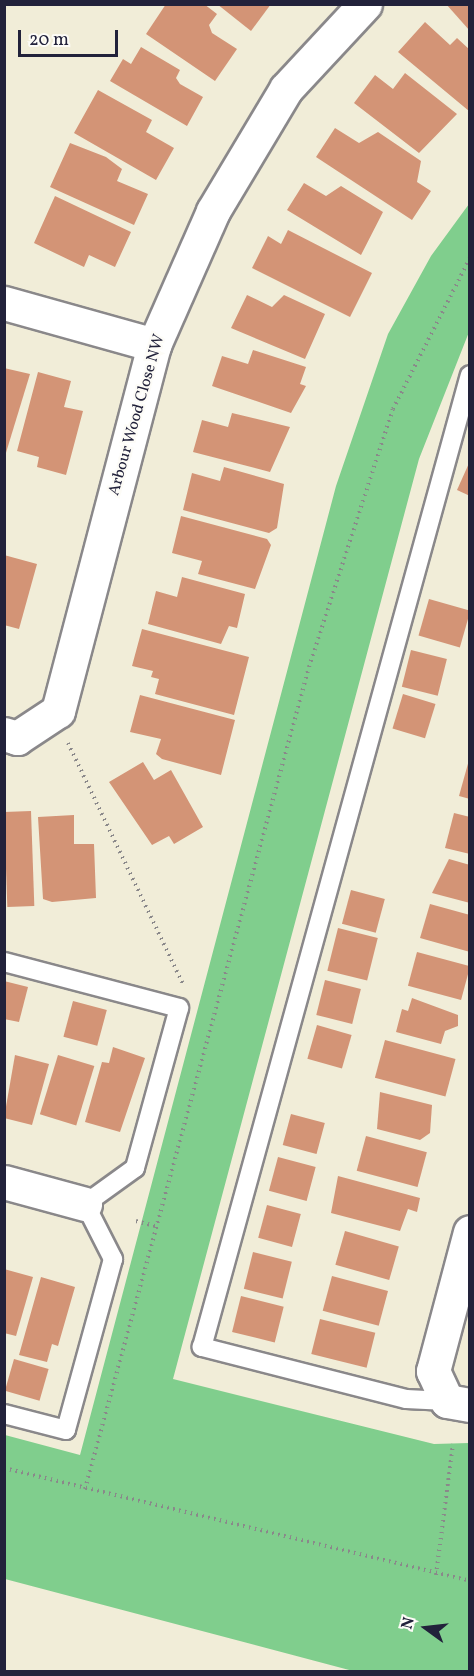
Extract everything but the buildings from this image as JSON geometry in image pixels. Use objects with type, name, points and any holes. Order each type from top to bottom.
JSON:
[{"type":"street","name":"Arbour Wood Close NW","points":[[58,711],[154,345],[213,212],[286,88],[364,4]]},
{"type":"street","points":[[4,303],[154,345]]},
{"type":"street","points":[[4,734],[17,738],[58,711]]},
{"type":"street","points":[[4,1182],[85,1204]]},
{"type":"street","points":[[458,1403],[433,1371],[470,1232]]},
{"type":"lane","points":[[458,1403],[406,1399],[202,1347],[470,375]]},
{"type":"lane","points":[[4,962],[179,1008],[135,1168],[85,1204],[113,1259],[66,1431],[4,1414]]},
{"type":"path","points":[[85,1489],[309,667],[393,409],[470,258]]},
{"type":"path","points":[[58,711],[74,762],[184,977],[179,1008]]},
{"type":"path","points":[[136,1221],[155,1226]]},
{"type":"path","points":[[436,1575],[453,1444]]},
{"type":"path","points":[[4,1468],[436,1575],[470,1581]]},
{"type":"green space","points":[[469,204],[469,332],[419,459],[173,1379],[434,1444],[469,1443],[469,1671],[353,1671],[5,1579],[5,1435],[80,1455],[336,486],[388,334],[431,256]]}]
